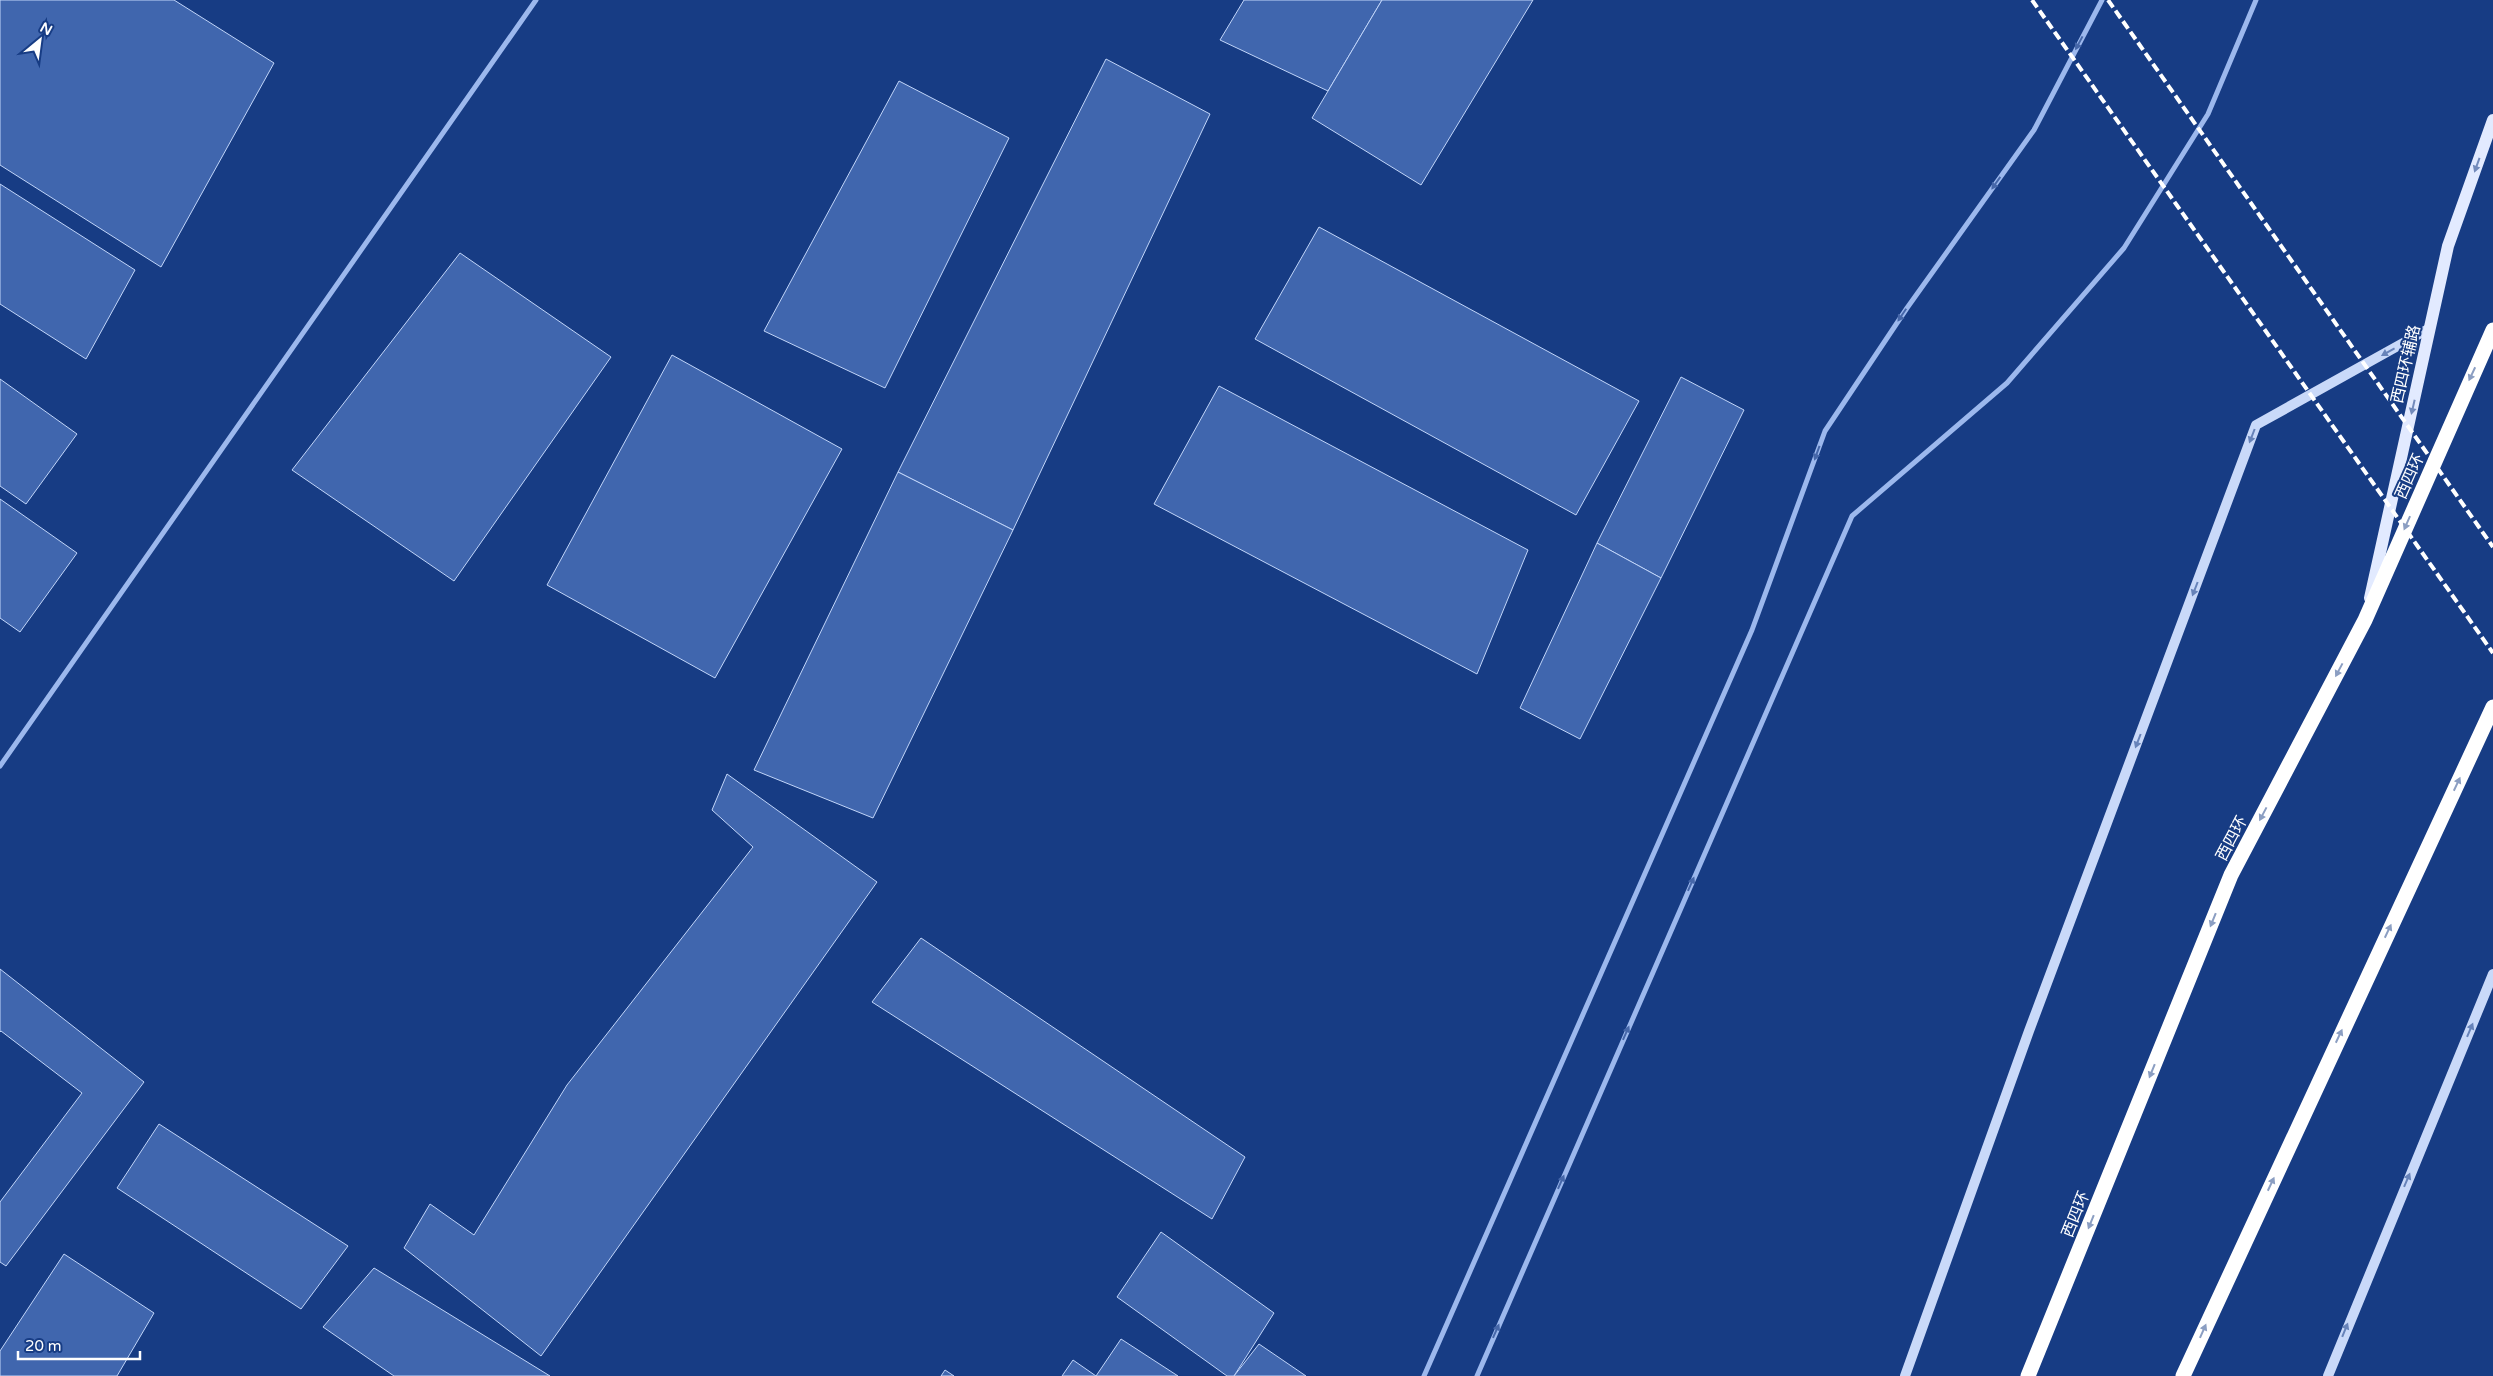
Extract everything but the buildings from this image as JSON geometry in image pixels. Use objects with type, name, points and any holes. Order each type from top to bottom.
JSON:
[{"type":"highway","name":"西四环","points":[[2028,1376],[2231,875],[2365,620],[2493,330]]},
{"type":"highway","points":[[2183,1376],[2493,707]]},
{"type":"main road","name":"西四环辅路","points":[[2365,620],[2448,246],[2493,120]]},
{"type":"street","points":[[0,766],[536,0]]},
{"type":"street","points":[[1424,1376],[1752,630],[1825,430],[1907,308],[2034,130],[2102,0]]},
{"type":"street","points":[[1477,1376],[1852,516],[2007,383],[2124,248],[2208,114],[2256,0]]},
{"type":"street","points":[[1905,1376],[2029,1031],[2256,425],[2430,328]]},
{"type":"street","points":[[2328,1376],[2493,974]]},
{"type":"railway","points":[[2032,0],[2493,653]]},
{"type":"railway","points":[[2108,0],[2493,547]]}]
